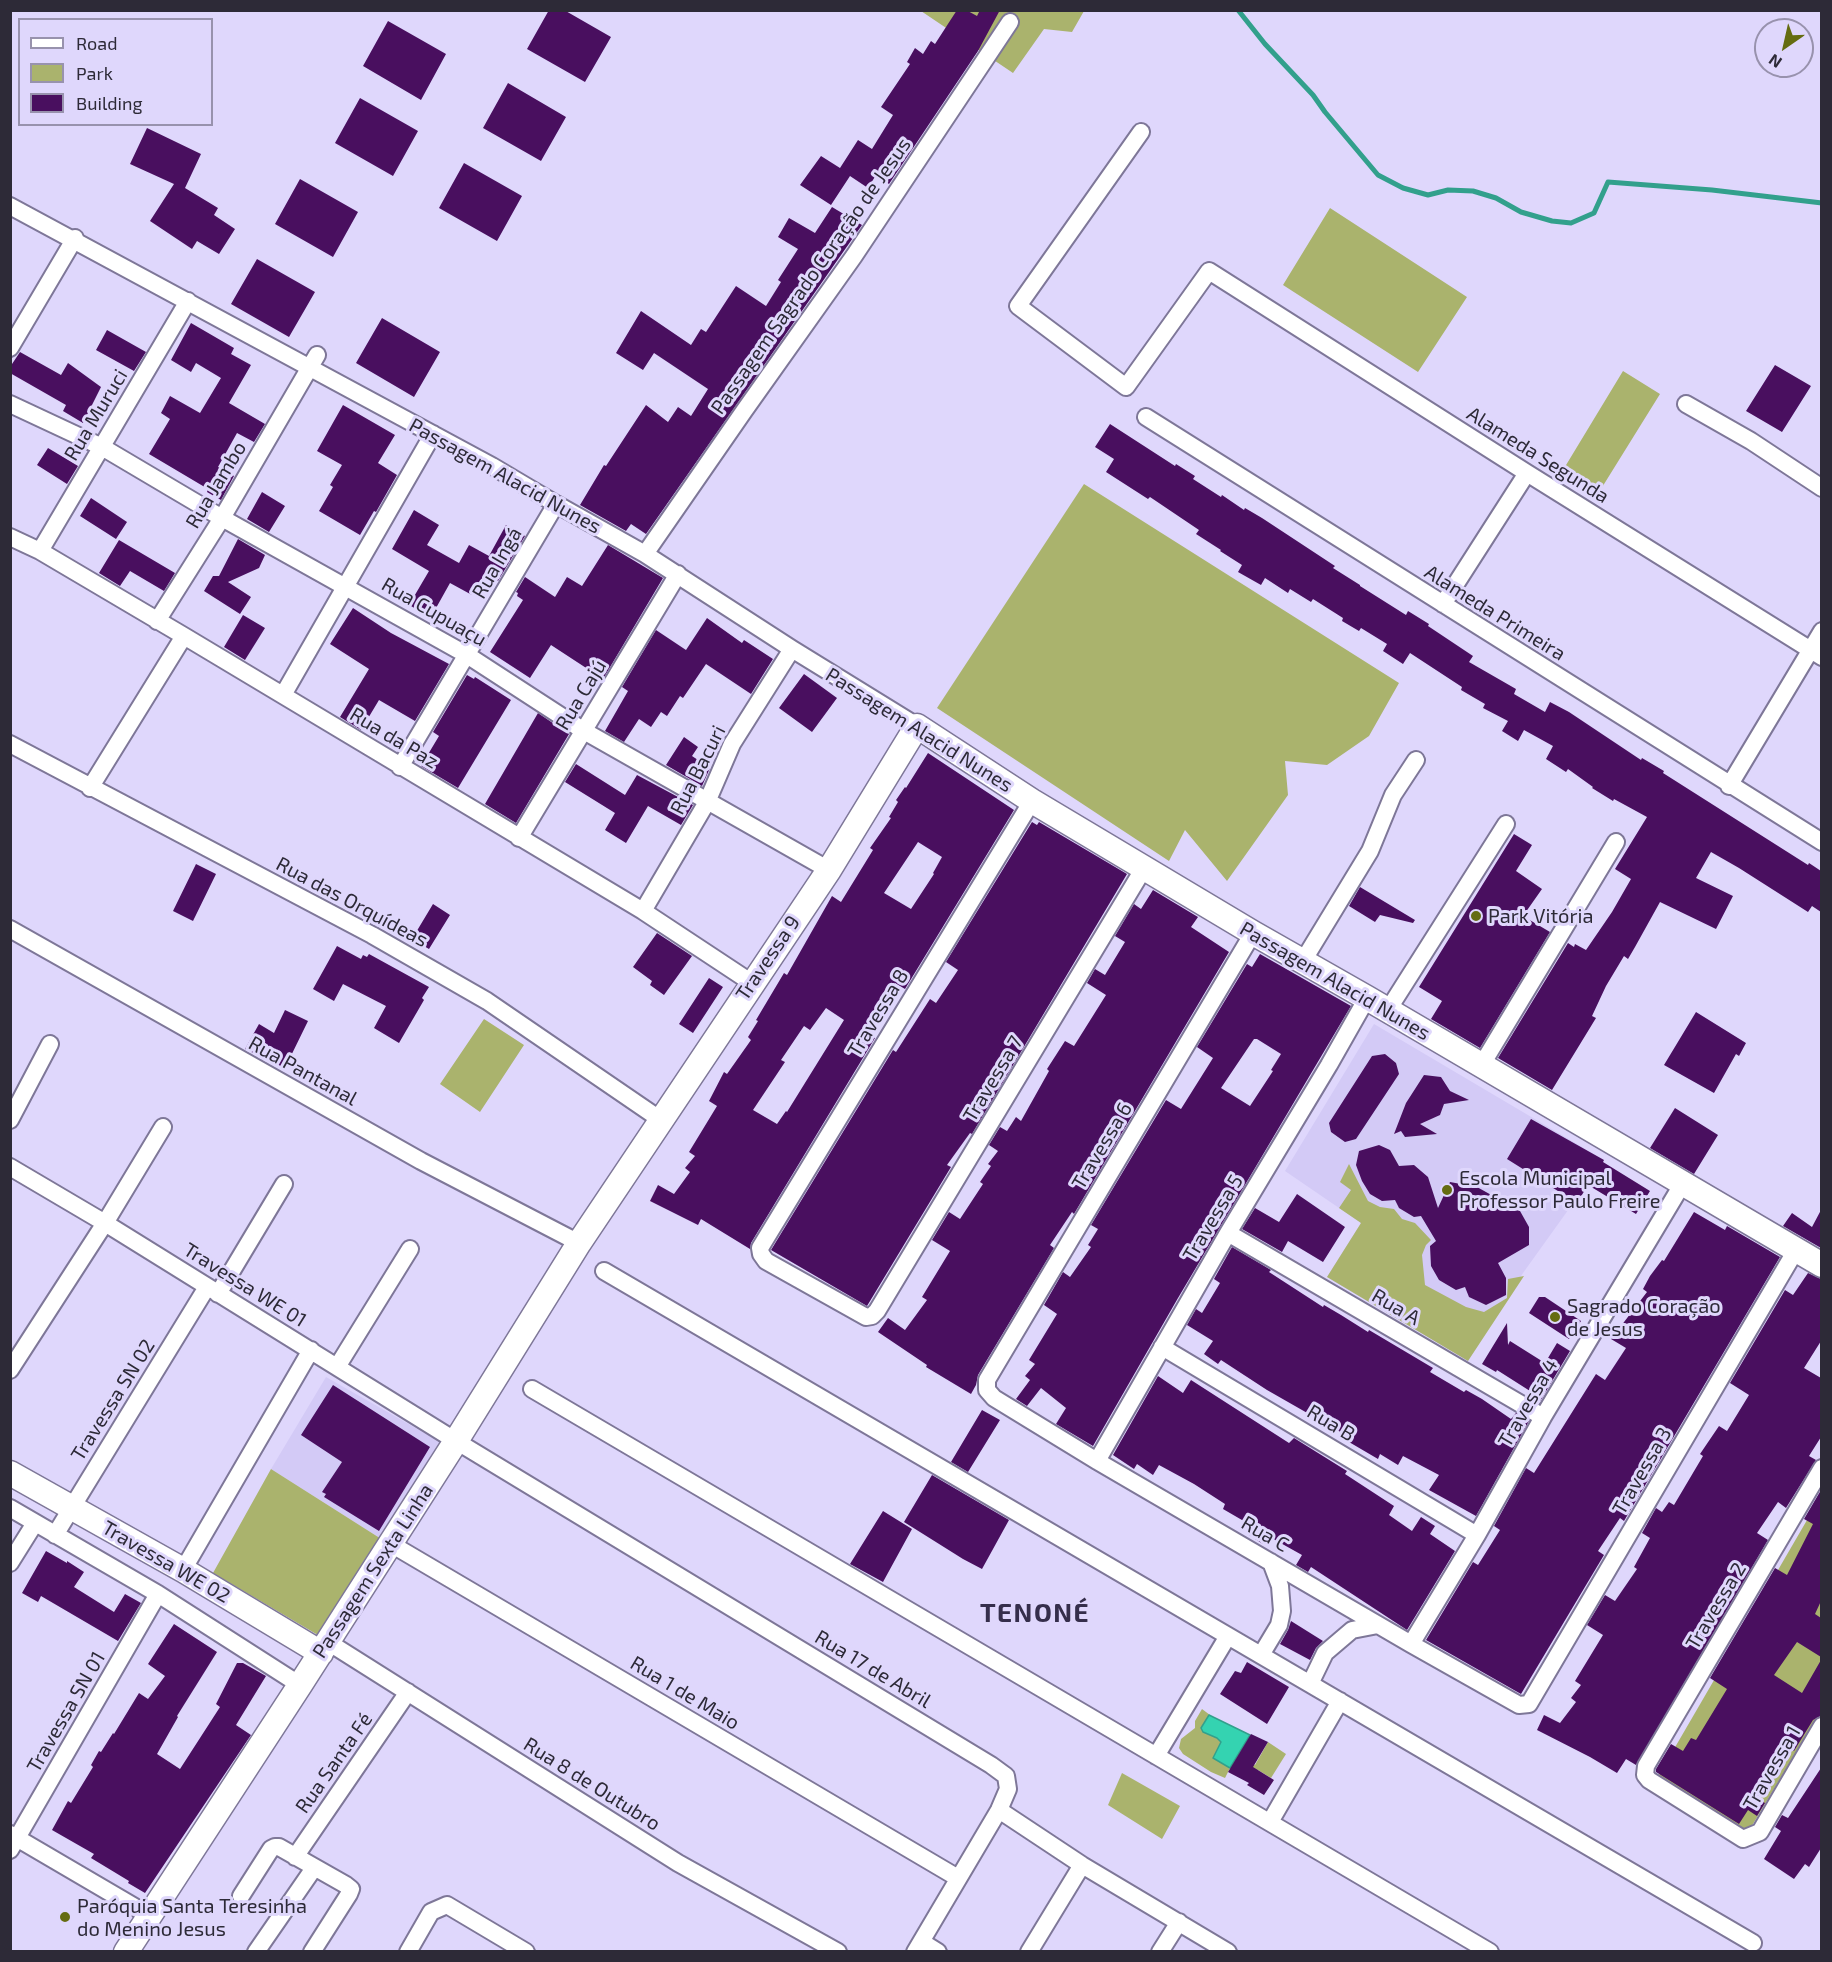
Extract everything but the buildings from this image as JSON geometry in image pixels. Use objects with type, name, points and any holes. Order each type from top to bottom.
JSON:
[{"type":"street","name":"Passagem Sagrado Coração de Jesus","points":[[645,554],[854,255],[1010,22]]},
{"type":"street","name":"Alameda Segunda","points":[[1141,132],[1018,306],[1126,387],[1209,271],[1816,653]]},
{"type":"street","name":"Passagem Alacid Nunes","points":[[10,206],[188,301],[312,361],[433,434],[645,554],[1032,801],[1821,1265]]},
{"type":"street","points":[[10,348],[74,240]]},
{"type":"street","name":"Rua Muruci","points":[[40,551],[188,301]]},
{"type":"street","name":"Rua Jambo","points":[[156,621],[222,518],[312,361]]},
{"type":"street","name":"Rua Cupuaçu","points":[[10,404],[102,447],[222,518],[467,655],[584,731],[828,870]]},
{"type":"street","points":[[1686,404],[1751,441],[1821,487]]},
{"type":"street","name":"Alameda Primeira","points":[[1146,417],[1821,842]]},
{"type":"street","points":[[283,695],[433,434]]},
{"type":"street","points":[[1443,604],[1527,473]]},
{"type":"street","name":"Rua Ingá","points":[[400,767],[556,504]]},
{"type":"street","name":"Rua da Paz","points":[[10,537],[40,551],[184,636],[643,911],[752,983]]},
{"type":"street","name":"Rua Cajú","points":[[519,838],[678,574]]},
{"type":"street","points":[[1729,786],[1816,653],[1821,631]]},
{"type":"street","points":[[90,788],[184,636]]},
{"type":"street","name":"Rua Bacuri","points":[[643,911],[707,802],[732,744],[792,649]]},
{"type":"street","name":"Travessa 9","points":[[616,1188],[828,870],[917,726]]},
{"type":"street","name":"Rua das Orquídeas","points":[[10,744],[372,935],[487,1001],[661,1120]]},
{"type":"street","points":[[1303,961],[1370,851],[1393,795],[1416,760]]},
{"type":"street","name":"Travessa 8","points":[[877,1311],[872,1316],[866,1317],[766,1261],[760,1248],[1032,801]]},
{"type":"street","points":[[1388,1010],[1506,824]]},
{"type":"street","points":[[1481,1066],[1616,842]]},
{"type":"street","name":"Travessa 7","points":[[877,1311],[1144,868]]},
{"type":"street","name":"Rua Pantanal","points":[[10,929],[421,1161],[579,1243]]},
{"type":"street","name":"Travessa 6","points":[[1097,1461],[993,1398],[987,1390],[987,1380],[1253,933]]},
{"type":"street","name":"Travessa 5","points":[[1097,1461],[1367,998]]},
{"type":"street","points":[[10,1120],[50,1044]]},
{"type":"street","points":[[10,1370],[105,1223],[163,1127]]},
{"type":"street","name":"Travessa WE 01","points":[[10,1167],[105,1223],[456,1441]]},
{"type":"street","name":"Travessa 4","points":[[1411,1644],[1478,1535],[1543,1417],[1683,1183]]},
{"type":"street","name":"Travessa SN 02","points":[[55,1534],[284,1184]]},
{"type":"street","name":"Passagem Sexta Linha","points":[[126,1952],[391,1544],[579,1243],[616,1188]]},
{"type":"street","name":"Rua A","points":[[1228,1233],[1543,1417]]},
{"type":"street","points":[[337,1367],[410,1249]]},
{"type":"street","name":"Travessa 3","points":[[1519,1705],[1529,1704],[1796,1250]]},
{"type":"street","points":[[604,1271],[1753,1943]]},
{"type":"street","name":"Rua B","points":[[1162,1347],[1478,1535]]},
{"type":"street","points":[[183,1570],[311,1350]]},
{"type":"street","points":[[532,1389],[1490,1952]]},
{"type":"street","name":"Rua 17 de Abril","points":[[456,1441],[1006,1776],[1008,1789],[999,1810],[918,1947]]},
{"type":"street","name":"Rua C","points":[[1097,1461],[1519,1705]]},
{"type":"street","name":"Travessa 2","points":[[1760,1832],[1743,1839],[1649,1780],[1645,1775],[1646,1766],[1821,1468]]},
{"type":"street","name":"Travessa WE 02","points":[[10,1473],[324,1648]]},
{"type":"street","name":"Travessa WE 02","points":[[10,1508],[158,1594],[300,1685]]},
{"type":"street","points":[[10,1563],[35,1523]]},
{"type":"street","name":"Rua 1 de Maio","points":[[391,1544],[958,1878]]},
{"type":"street","points":[[1261,1655],[1279,1625],[1282,1611],[1280,1586],[1271,1562]]},
{"type":"street","name":"Travessa SN 01","points":[[13,1841],[158,1594]]},
{"type":"street","points":[[1310,1684],[1325,1653],[1352,1630],[1378,1625]]},
{"type":"street","points":[[1156,1755],[1228,1636]]},
{"type":"street","name":"Rua 8 de Outubro","points":[[324,1648],[408,1692],[678,1863],[838,1952]]},
{"type":"street","name":"Rua Santa Fé","points":[[295,1857],[408,1692]]},
{"type":"street","points":[[1270,1822],[1340,1701]]},
{"type":"street","name":"Travessa 1","points":[[1760,1832],[1821,1726]]},
{"type":"street","points":[[999,1810],[1082,1865],[1228,1952]]},
{"type":"street","points":[[13,1841],[150,1916]]},
{"type":"street","points":[[241,1896],[270,1849],[279,1847],[346,1884],[351,1889],[349,1894],[312,1952]]},
{"type":"street","points":[[1029,1952],[1082,1865]]},
{"type":"street","points":[[256,1952],[314,1868]]},
{"type":"street","points":[[408,1952],[431,1912],[447,1905],[526,1952]]},
{"type":"street","points":[[1160,1952],[1179,1922]]},
{"type":"street","points":[[918,1947],[938,1952]]},
{"type":"shaded area","name":"Escola Municipal Professor Paulo Freire","points":[[1374,1024],[1604,1160],[1523,1273],[1468,1361],[1327,1277],[1361,1223],[1285,1171]]},
{"type":"shaded area","points":[[326,1377],[449,1447],[386,1542],[271,1469]]},
{"type":"shaded area","points":[[1209,1715],[1250,1735],[1230,1768],[1213,1758],[1221,1742],[1203,1732],[1201,1728]]},
{"type":"green space","points":[[921,11],[1084,11],[1072,32],[1044,29],[1013,73]]},
{"type":"green space","points":[[1330,208],[1467,297],[1418,372],[1283,285]]},
{"type":"green space","points":[[1623,371],[1660,394],[1596,497],[1560,475]]},
{"type":"green space","points":[[1084,484],[1399,683],[1369,736],[1327,765],[1285,761],[1288,795],[1227,881],[1185,830],[1169,861],[937,708]]},
{"type":"green space","points":[[484,1019],[524,1045],[480,1112],[440,1084]]},
{"type":"green space","points":[[1349,1164],[1368,1201],[1380,1207],[1394,1209],[1402,1219],[1415,1223],[1431,1240],[1422,1255],[1425,1285],[1466,1307],[1484,1312],[1507,1298],[1508,1279],[1524,1276],[1468,1361],[1327,1277],[1361,1223],[1339,1208],[1351,1190],[1340,1182]]},
{"type":"green space","points":[[271,1469],[386,1542],[328,1641],[213,1573]]},
{"type":"green space","points":[[1821,1496],[1821,1710],[1747,1834],[1656,1780]]},
{"type":"green space","points":[[1202,1709],[1210,1715],[1201,1728],[1203,1732],[1221,1742],[1213,1758],[1230,1768],[1225,1778],[1183,1754],[1179,1748],[1181,1739],[1195,1728],[1195,1721]]},
{"type":"green space","points":[[1268,1742],[1286,1754],[1271,1778],[1258,1770],[1253,1777],[1248,1761],[1255,1765]]},
{"type":"green space","points":[[1122,1773],[1180,1806],[1162,1839],[1108,1805]]},
{"type":"waterway","points":[[1238,10],[1265,44],[1313,95],[1378,175],[1403,188],[1428,195],[1448,190],[1473,191],[1496,198],[1521,212],[1552,221],[1571,223],[1594,213],[1608,182],[1712,190],[1822,203]]},
{"type":"place","name":"Park Vitória","points":[[1476,916]]},
{"type":"place","name":"Escola Municipal Professor Paulo Freire","points":[[1447,1190]]},
{"type":"place","name":"Sagrado Coração de Jesus","points":[[1555,1317]]},
{"type":"place","name":"Paróquia Santa Teresinha do Menino Jesus","points":[[65,1917]]},
{"type":"district","name":"TENONÉ","points":[[1035,1613]]}]
